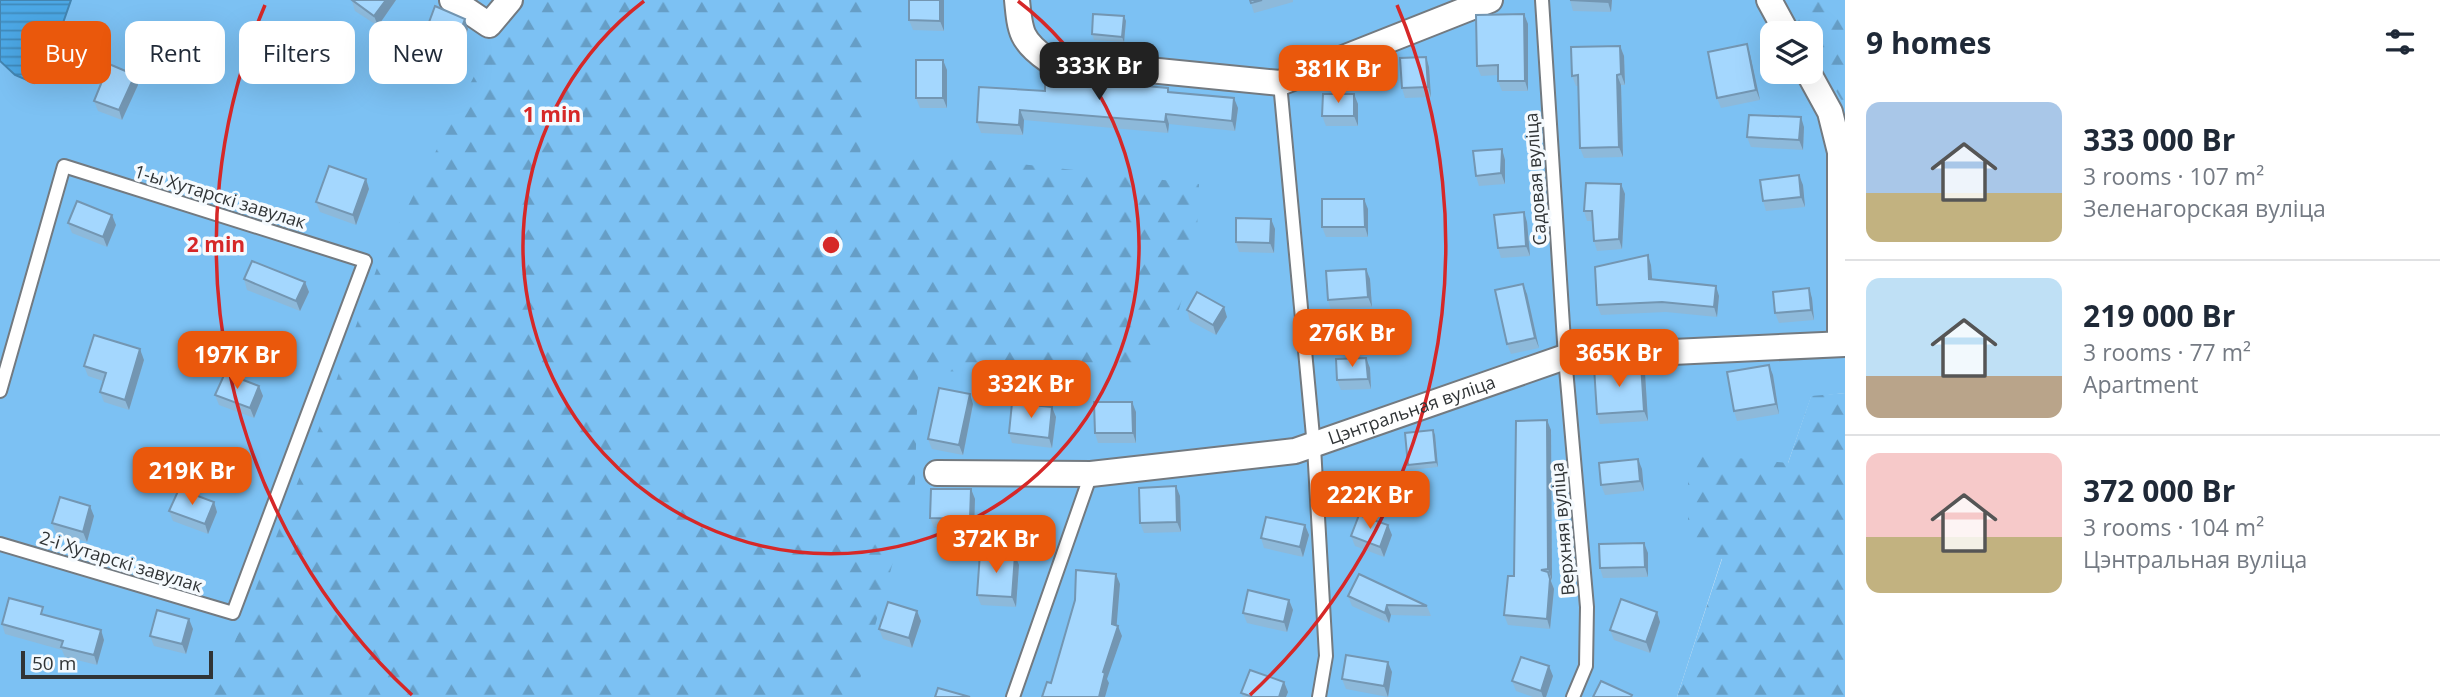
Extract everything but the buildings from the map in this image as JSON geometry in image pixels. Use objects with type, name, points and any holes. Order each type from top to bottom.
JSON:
[{"type":"street","points":[[452,0],[489,25],[510,0]]},
{"type":"street","points":[[1017,0],[1020,32],[1031,48],[1048,61],[1280,83],[1490,0]]},
{"type":"street","points":[[1769,0],[1780,21]]},
{"type":"street","points":[[1815,84],[1830,112],[1840,152],[1843,344]]},
{"type":"street","name":"Цэнтральная вуліца","points":[[937,473],[1091,474],[1314,447],[1565,357],[1843,344]]},
{"type":"lane","name":"Садовая вуліца","points":[[1542,0],[1565,357]]},
{"type":"lane","points":[[1280,83],[1314,447],[1326,656],[1319,697]]},
{"type":"lane","name":"1-ы Хутарскі завулак","points":[[0,391],[64,166],[365,261],[233,613]]},
{"type":"lane","name":"Верхняя вуліца","points":[[1565,357],[1587,607],[1586,666],[1573,697]]},
{"type":"lane","points":[[1013,697],[1091,474]]},
{"type":"lane","name":"2-і Хутарскі завулак","points":[[0,544],[233,613]]},
{"type":"green space","points":[[5,0],[1845,0],[1845,393],[1811,397],[1788,463],[1722,558],[1677,697],[0,697],[0,22]]},
{"type":"green space","points":[[534,0],[869,0],[860,159],[968,158],[1199,184],[1196,254],[1171,335],[1153,362],[1084,369],[918,372],[915,484],[855,697],[213,697],[319,428],[378,265],[496,33]]},
{"type":"green space","points":[[1785,0],[1845,0],[1845,124],[1843,103],[1823,67],[1823,21],[1797,21]]},
{"type":"green space","points":[[1845,393],[1845,697],[1677,697],[1722,559],[1688,544],[1688,453],[1788,463],[1811,396]]},
{"type":"shaded area","points":[[0,0],[71,0],[64,21],[21,21],[21,78],[0,61]]}]
